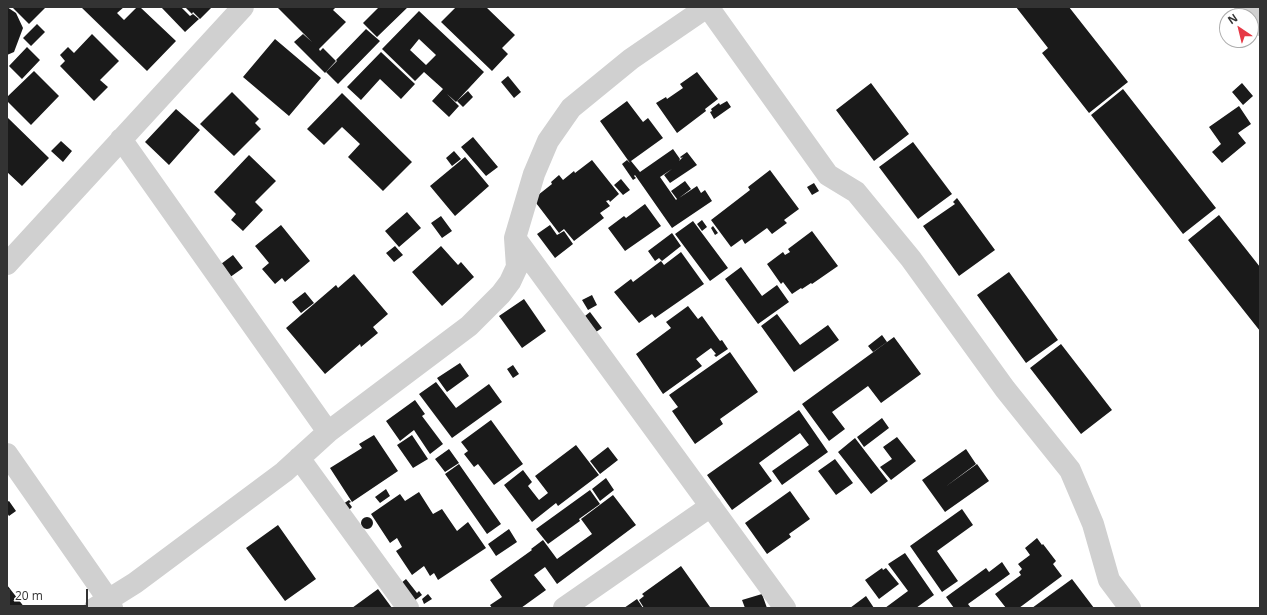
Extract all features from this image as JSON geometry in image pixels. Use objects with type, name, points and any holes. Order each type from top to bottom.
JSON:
[{"type":"street","points":[[7,264],[243,7]]},
{"type":"street","points":[[7,454],[105,605],[284,472],[328,432],[469,326],[501,294],[510,282],[517,266],[515,238],[534,174],[548,141],[571,108],[631,59],[708,7],[828,176],[856,192],[911,259],[1005,389],[1070,470],[1092,524],[1109,580],[1130,608]]},
{"type":"street","points":[[1245,7],[1260,24]]},
{"type":"street","points":[[121,139],[328,432]]},
{"type":"street","points":[[515,238],[785,608]]},
{"type":"street","points":[[299,458],[408,608]]},
{"type":"street","points":[[564,608],[711,506]]},
{"type":"building","points":[[7,7],[16,13],[23,28],[14,52],[7,55]]},
{"type":"building","points":[[12,7],[46,7],[29,24]]},
{"type":"building","points":[[81,7],[124,7],[117,13],[124,20],[137,7],[140,7],[176,41],[147,71]]},
{"type":"building","points":[[161,7],[181,7],[190,16],[193,14],[199,19],[185,32]]},
{"type":"building","points":[[185,7],[212,7],[200,19]]},
{"type":"building","points":[[277,7],[336,7],[333,10],[346,22],[319,49],[320,51],[323,48],[336,61],[325,73],[294,42],[303,34],[312,42]]},
{"type":"building","points":[[379,7],[408,7],[377,37],[363,23]]},
{"type":"building","points":[[456,7],[486,7],[515,35],[502,48],[508,54],[492,71],[441,22]]},
{"type":"building","points":[[1016,7],[1069,7],[1128,82],[1089,113],[1042,53],[1048,48]]},
{"type":"building","points":[[419,11],[484,72],[456,102],[447,94],[459,106],[449,117],[432,101],[443,89],[424,72],[415,81],[382,49]],"holes":[[[419,39],[436,55],[426,65],[410,50]]]},
{"type":"building","points":[[37,24],[45,32],[31,46],[23,38]]},
{"type":"building","points":[[366,29],[380,41],[338,84],[326,72]]},
{"type":"building","points":[[92,34],[119,61],[100,80],[108,87],[94,101],[60,66],[65,61],[60,55],[68,47],[74,53]]},
{"type":"building","points":[[275,39],[321,78],[289,116],[243,77]]},
{"type":"building","points":[[27,47],[40,60],[22,79],[9,66]]},
{"type":"building","points":[[381,52],[415,84],[401,99],[380,79],[361,100],[347,87]]},
{"type":"building","points":[[34,71],[59,96],[31,125],[7,101],[7,97]]},
{"type":"building","points":[[697,72],[718,99],[705,109],[706,111],[677,133],[656,103],[666,97],[667,99],[683,88],[680,84]]},
{"type":"building","points":[[508,76],[521,92],[514,98],[501,82]]},
{"type":"building","points":[[871,83],[909,134],[874,161],[836,110]]},
{"type":"building","points":[[1242,83],[1253,96],[1243,105],[1232,92]]},
{"type":"building","points":[[1123,89],[1216,208],[1183,234],[1091,115]]},
{"type":"building","points":[[468,91],[473,97],[463,107],[457,101]]},
{"type":"building","points":[[232,92],[259,119],[255,123],[261,129],[234,156],[200,124]]},
{"type":"building","points":[[342,93],[412,162],[383,191],[348,157],[360,144],[342,127],[324,145],[307,129]]},
{"type":"building","points":[[627,101],[643,122],[648,118],[663,138],[631,161],[640,172],[673,149],[680,159],[679,161],[683,157],[680,157],[687,152],[697,165],[670,183],[664,175],[672,169],[660,177],[676,200],[677,199],[671,191],[685,181],[691,189],[679,198],[697,186],[701,193],[705,190],[712,201],[672,228],[635,175],[634,176],[636,178],[633,180],[622,164],[627,160],[630,163],[600,121]]},
{"type":"building","points":[[727,101],[731,107],[714,119],[710,112],[712,111],[711,109],[719,103],[720,105]]},
{"type":"building","points":[[1239,106],[1251,124],[1238,133],[1246,143],[1222,163],[1212,152],[1221,144],[1209,127]]},
{"type":"building","points":[[176,109],[200,130],[169,165],[145,142]]},
{"type":"building","points":[[7,117],[49,158],[22,186],[7,172]]},
{"type":"building","points":[[473,137],[498,167],[486,176],[461,147]]},
{"type":"building","points":[[61,141],[72,151],[63,162],[51,151]]},
{"type":"building","points":[[913,142],[952,194],[918,219],[879,167]]},
{"type":"building","points":[[454,151],[461,159],[452,166],[446,158]]},
{"type":"building","points":[[249,155],[276,181],[255,202],[263,210],[243,231],[231,220],[236,214],[214,192]]},
{"type":"building","points":[[465,157],[489,186],[455,216],[430,186]]},
{"type":"building","points":[[592,160],[619,194],[610,202],[609,200],[606,201],[610,206],[600,213],[604,218],[574,241],[564,229],[559,233],[533,199],[552,184],[551,182],[559,175],[563,180]]},
{"type":"building","points":[[770,170],[799,209],[784,220],[787,223],[772,234],[767,228],[745,244],[742,239],[731,247],[711,220],[750,190],[748,187]]},
{"type":"building","points":[[621,179],[630,190],[623,195],[614,185]]},
{"type":"building","points":[[814,183],[819,191],[812,195],[807,187]]},
{"type":"building","points":[[957,198],[995,250],[959,276],[923,226],[955,204],[953,202]]},
{"type":"building","points":[[645,204],[661,226],[625,251],[608,228],[624,216],[626,218]]},
{"type":"building","points":[[407,212],[421,228],[399,247],[385,231]]},
{"type":"building","points":[[1219,215],[1260,267],[1260,331],[1188,240]]},
{"type":"building","points":[[441,216],[452,231],[442,238],[431,223]]},
{"type":"building","points":[[702,220],[707,227],[702,231],[697,224]]},
{"type":"building","points":[[693,221],[728,268],[710,281],[675,234]]},
{"type":"building","points":[[281,225],[310,261],[285,282],[282,278],[275,284],[262,269],[269,263],[255,246]]},
{"type":"building","points":[[550,225],[557,235],[564,231],[573,244],[555,258],[537,234]]},
{"type":"building","points":[[713,226],[718,233],[715,235],[711,228]]},
{"type":"building","points":[[812,231],[838,266],[812,284],[811,283],[802,289],[801,288],[792,294],[783,282],[781,284],[767,264],[783,252],[785,255],[790,252],[788,249]]},
{"type":"building","points":[[672,233],[681,246],[662,261],[659,258],[655,261],[648,251]]},
{"type":"building","points":[[395,246],[403,255],[394,262],[386,253]]},
{"type":"building","points":[[441,246],[458,265],[461,262],[474,277],[442,306],[412,272]]},
{"type":"building","points":[[681,252],[704,284],[655,318],[652,314],[639,323],[614,292],[631,279],[633,282],[661,261],[664,265]]},
{"type":"building","points":[[233,255],[243,268],[226,280],[217,267]]},
{"type":"building","points":[[741,267],[762,296],[777,285],[789,302],[758,324],[725,279]]},
{"type":"building","points":[[1009,272],[1058,340],[1026,363],[977,295]]},
{"type":"building","points":[[354,274],[388,314],[373,327],[378,333],[361,347],[360,344],[325,374],[286,328],[336,285],[338,288]]},
{"type":"building","points":[[305,292],[314,303],[301,313],[292,302]]},
{"type":"building","points":[[592,295],[597,305],[588,310],[582,300]]},
{"type":"building","points":[[524,299],[546,331],[522,348],[499,316]]},
{"type":"building","points":[[688,306],[698,319],[702,316],[720,341],[722,340],[728,349],[716,357],[714,355],[716,354],[711,348],[696,359],[702,366],[663,394],[636,354],[671,328],[666,322]]},
{"type":"building","points":[[590,312],[602,328],[596,332],[585,316]]},
{"type":"building","points":[[777,314],[800,345],[828,325],[839,340],[794,372],[761,326]]},
{"type":"building","points":[[882,335],[887,342],[873,352],[868,346]]},
{"type":"building","points":[[894,337],[921,374],[881,403],[868,386],[832,412],[845,429],[829,441],[802,404]]},
{"type":"building","points":[[1061,344],[1112,410],[1081,434],[1030,368]]},
{"type":"building","points":[[730,352],[758,392],[720,419],[723,424],[695,444],[672,411],[678,407],[669,395]]},
{"type":"building","points":[[460,363],[469,376],[447,392],[437,378]]},
{"type":"building","points":[[513,365],[519,374],[513,378],[507,369]]},
{"type":"building","points":[[436,382],[456,408],[489,384],[502,402],[452,438],[419,394]]},
{"type":"building","points":[[415,400],[425,414],[422,416],[443,444],[430,454],[414,430],[400,441],[386,421]]},
{"type":"building","points":[[799,410],[828,452],[782,485],[772,471],[809,445],[800,433],[759,463],[772,481],[732,510],[707,475]]},
{"type":"building","points":[[882,418],[889,428],[864,447],[857,437]]},
{"type":"building","points":[[491,420],[523,464],[494,485],[478,464],[474,467],[464,454],[468,451],[461,442]]},
{"type":"building","points":[[374,435],[398,471],[352,502],[330,468],[362,448],[359,444]]},
{"type":"building","points":[[412,435],[428,459],[413,468],[397,445]]},
{"type":"building","points":[[897,437],[916,461],[891,480],[880,467],[892,459],[883,447]]},
{"type":"building","points":[[855,438],[888,481],[871,494],[838,452]]},
{"type":"building","points":[[576,445],[599,475],[558,506],[556,503],[532,522],[504,485],[523,470],[532,482],[528,486],[539,500],[548,493],[535,476]]},
{"type":"building","points":[[608,447],[618,460],[600,474],[590,461]]},
{"type":"building","points":[[449,449],[459,463],[445,472],[435,459]]},
{"type":"building","points":[[966,449],[976,464],[945,487],[977,464],[989,481],[945,512],[922,480]]},
{"type":"building","points":[[835,459],[853,483],[836,495],[818,471]]},
{"type":"building","points":[[459,464],[501,524],[487,534],[445,474]]},
{"type":"building","points":[[606,478],[614,490],[600,501],[592,489]]},
{"type":"building","points":[[386,489],[390,496],[380,503],[375,497]]},
{"type":"building","points":[[590,490],[600,504],[579,519],[580,521],[548,544],[536,529]]},
{"type":"building","points":[[790,491],[810,519],[789,534],[791,537],[767,554],[745,523]]},
{"type":"building","points":[[419,492],[433,514],[442,509],[457,531],[468,522],[486,548],[438,580],[434,573],[430,576],[424,566],[412,575],[396,551],[402,547],[397,538],[390,543],[371,514],[400,494],[405,501]]},
{"type":"building","points":[[613,495],[636,525],[557,584],[545,567],[534,575],[546,590],[521,608],[492,608],[490,605],[502,597],[490,580],[532,550],[531,549],[543,540],[557,559],[592,534],[581,519]]},
{"type":"building","points":[[349,500],[352,507],[348,511],[343,504]]},
{"type":"building","points":[[9,501],[16,511],[9,516],[7,513],[7,502]]},
{"type":"building","points":[[962,509],[973,525],[937,551],[958,581],[942,592],[910,546]]},
{"type":"building","points":[[365,517],[369,517],[373,523],[369,529],[365,529],[361,525],[361,521]]},
{"type":"building","points":[[278,525],[316,579],[285,601],[246,548]]},
{"type":"building","points":[[509,529],[517,542],[496,556],[488,544]]},
{"type":"building","points":[[1037,538],[1056,561],[1053,564],[1062,576],[1019,608],[1006,608],[995,594],[1021,575],[1019,572],[1022,569],[1018,564],[1030,555],[1025,548]]},
{"type":"building","points":[[905,553],[934,595],[916,608],[885,608],[908,591],[888,564]]},
{"type":"building","points":[[1002,562],[1010,574],[968,604],[971,608],[954,608],[946,597],[986,568],[989,572]]},
{"type":"building","points":[[681,566],[710,607],[644,608],[639,600],[644,596],[642,594]]},
{"type":"building","points":[[882,568],[883,570],[886,568],[899,584],[879,599],[865,580]]},
{"type":"building","points":[[406,579],[417,593],[419,591],[422,595],[414,601],[400,584]]},
{"type":"building","points":[[1072,579],[1094,608],[1032,608]]},
{"type":"building","points":[[7,585],[25,608],[7,608]]},
{"type":"building","points":[[378,589],[392,608],[352,608]]},
{"type":"building","points":[[428,594],[432,599],[424,604],[422,599]]},
{"type":"building","points":[[762,594],[767,608],[745,608],[742,600]]},
{"type":"building","points":[[866,596],[874,608],[850,608]]},
{"type":"building","points":[[637,599],[643,608],[624,608]]}]
